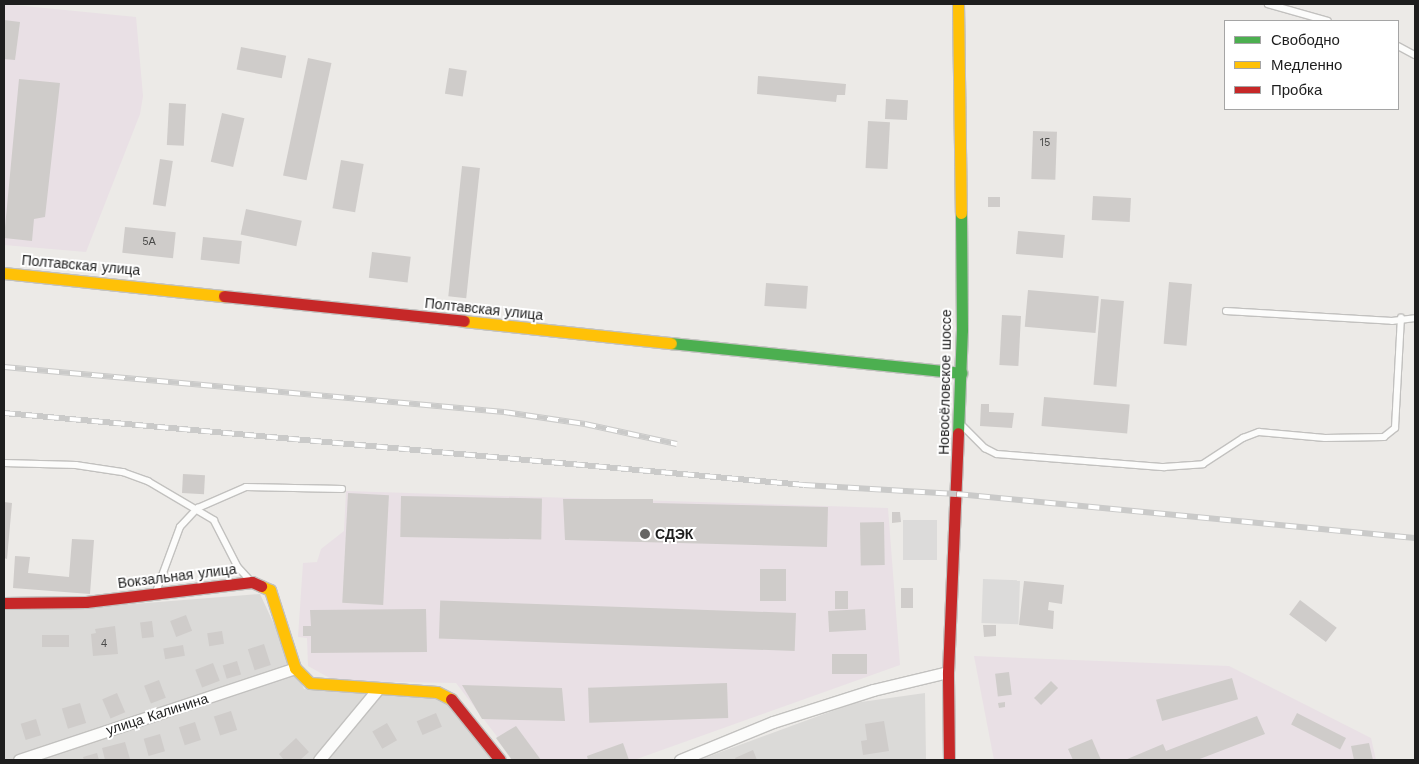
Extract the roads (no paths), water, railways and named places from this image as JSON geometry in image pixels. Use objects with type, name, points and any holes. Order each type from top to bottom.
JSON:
[{"type":"street","name":"Новосёловское шоссе","points":[[949,760],[948,672],[961,374],[958,4]]},
{"type":"street","name":"Полтавская улица","points":[[4,273],[961,374]]},
{"type":"street","name":"Вокзальная улица","points":[[4,603],[86,602],[252,582],[270,590],[295,668]]},
{"type":"street","points":[[295,668],[310,683],[377,690],[438,692],[454,700],[500,760]]},
{"type":"street","name":"улица Калинина","points":[[19,760],[295,668]]},
{"type":"street","points":[[680,760],[773,722],[873,690],[948,672]]},
{"type":"street","points":[[319,760],[377,690]]},
{"type":"lane","points":[[1268,4],[1324,20]]},
{"type":"lane","points":[[1399,47],[1415,55]]},
{"type":"lane","points":[[1226,311],[1392,321],[1402,318],[1415,318]]},
{"type":"lane","points":[[960,422],[985,448],[997,454],[1164,467],[1203,464],[1243,438],[1258,432],[1325,438],[1384,436],[1393,432],[1394,428],[1402,318]]},
{"type":"lane","points":[[4,463],[76,465],[123,472],[148,481],[198,508],[214,520],[238,567],[252,582]]},
{"type":"lane","points":[[155,594],[180,527],[198,508],[246,487],[342,489]]},
{"type":"railway","points":[[4,367],[504,412],[585,424],[677,444]]},
{"type":"railway","points":[[4,413],[804,485],[957,494],[1415,538]]},
{"type":"place","name":"СДЭК","points":[[645,534]]}]
